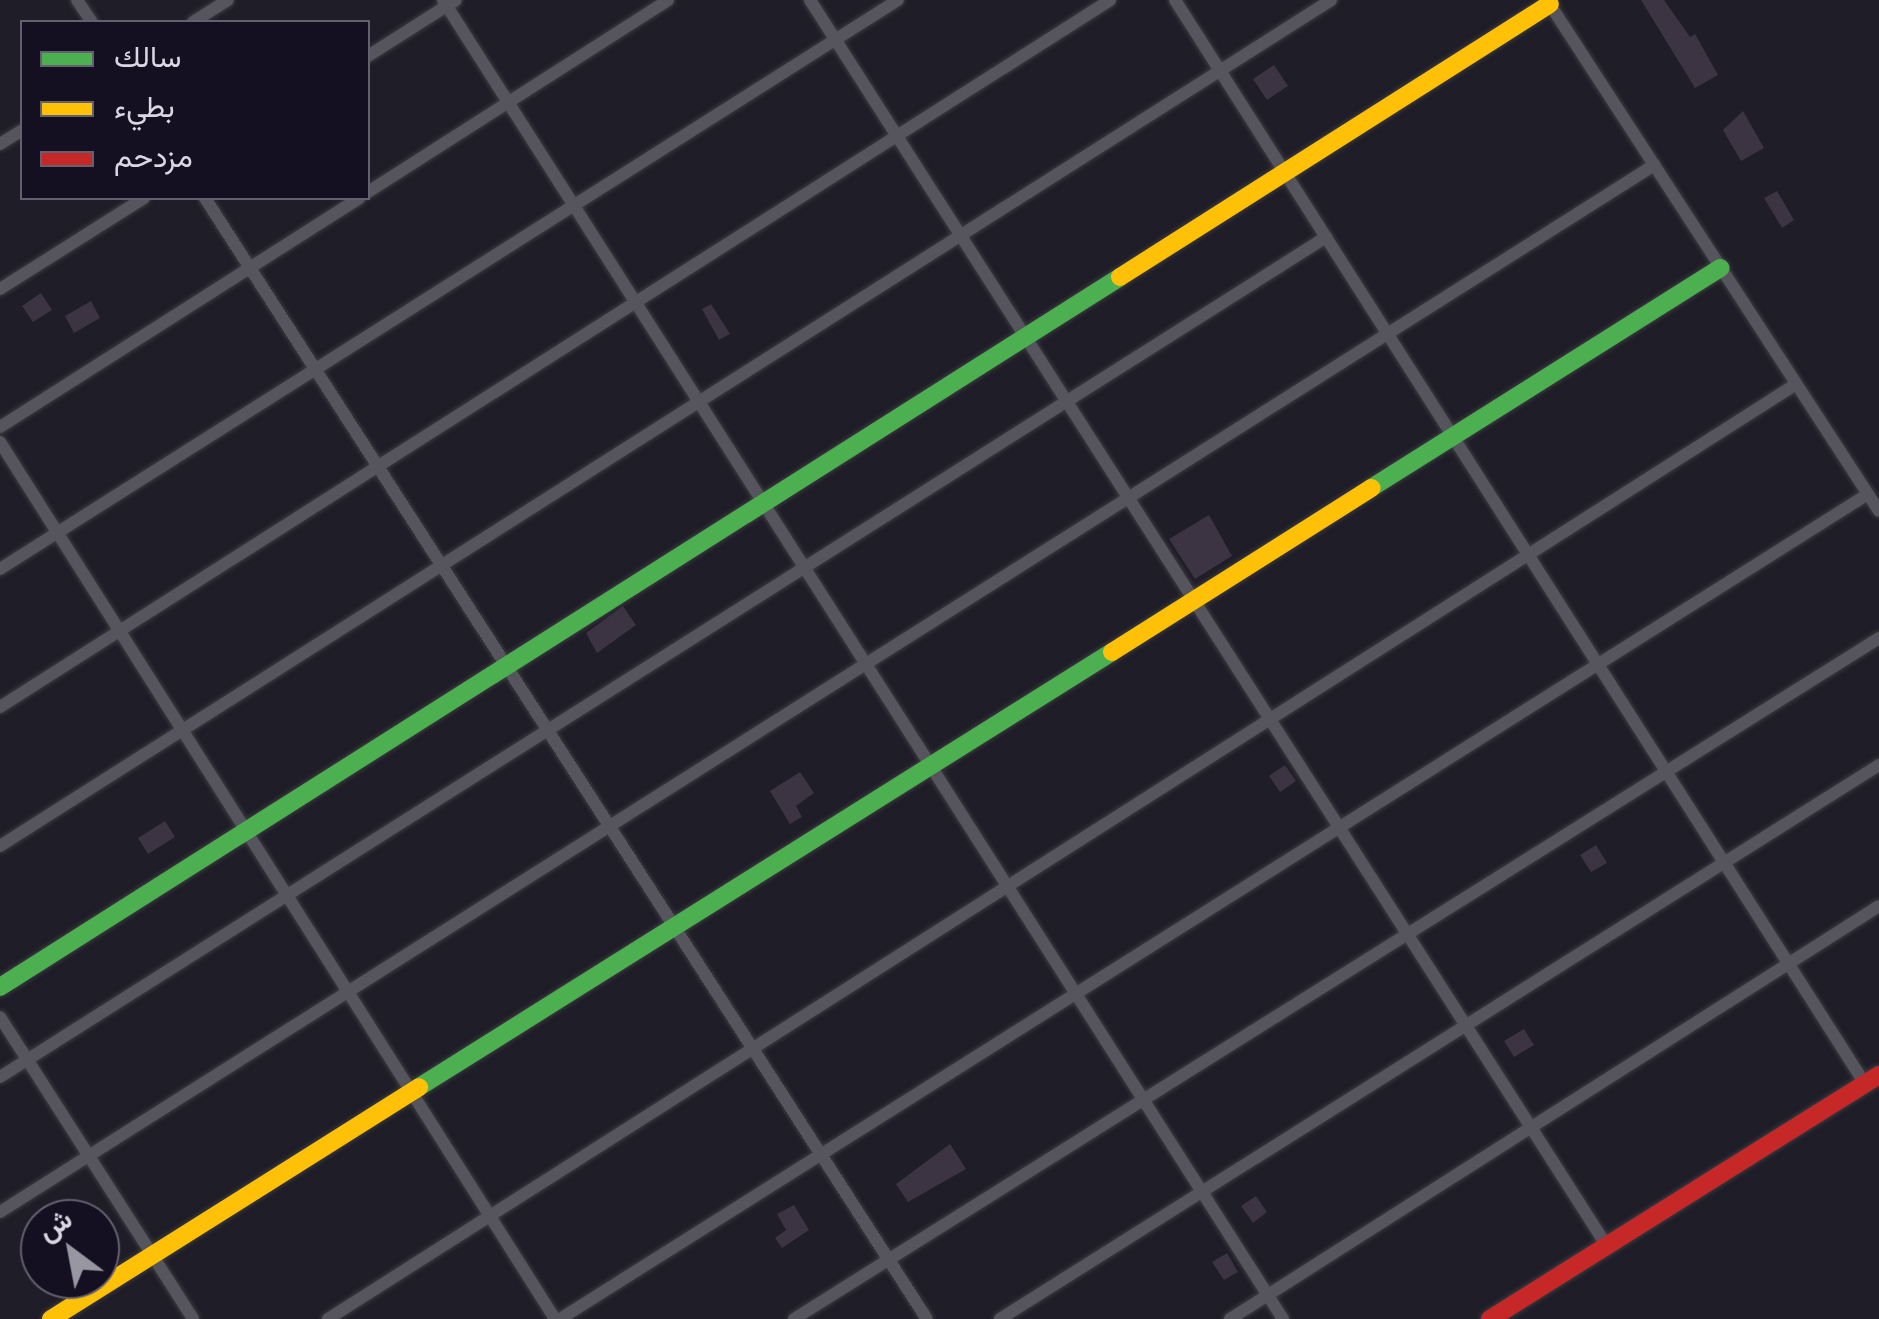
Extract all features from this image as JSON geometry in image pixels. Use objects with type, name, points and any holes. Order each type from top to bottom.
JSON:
[{"type":"street","points":[[195,20],[228,0]]},
{"type":"street","points":[[370,191],[668,0]]},
{"type":"street","points":[[810,0],[1607,1246]]},
{"type":"street","points":[[0,569],[898,0]]},
{"type":"street","points":[[0,707],[1110,0]]},
{"type":"street","points":[[1175,0],[1789,964],[1872,1079],[1490,1319]]},
{"type":"street","points":[[0,846],[1332,0]]},
{"type":"street","points":[[370,55],[449,2],[508,102],[1283,1319]]},
{"type":"street","points":[[0,987],[1548,2],[1879,511]]},
{"type":"street","points":[[0,1212],[1654,165]]},
{"type":"street","points":[[0,289],[141,200]]},
{"type":"street","points":[[205,200],[927,1319]]},
{"type":"street","points":[[0,427],[356,200]]},
{"type":"street","points":[[0,1077],[1326,238]]},
{"type":"street","points":[[51,1319],[1721,268]]},
{"type":"street","points":[[328,1319],[1796,384]]},
{"type":"street","points":[[0,442],[557,1319],[1868,494]]},
{"type":"street","points":[[794,1319],[1879,638]]},
{"type":"street","points":[[1000,1319],[1879,764]]},
{"type":"street","points":[[1230,1319],[1879,906]]},
{"type":"street","points":[[0,1016],[193,1319]]},
{"type":"building","points":[[1641,0],[1664,0],[1690,37],[1695,34],[1718,75],[1695,88]]},
{"type":"building","points":[[1274,65],[1288,86],[1267,100],[1253,79]]},
{"type":"building","points":[[1743,111],[1764,148],[1741,161],[1723,130]]},
{"type":"building","points":[[1777,191],[1794,220],[1782,228],[1764,198]]},
{"type":"building","points":[[41,293],[52,310],[33,322],[22,306]]},
{"type":"building","points":[[91,301],[100,318],[74,333],[65,316]]},
{"type":"building","points":[[711,304],[730,334],[719,340],[702,309]]},
{"type":"building","points":[[1209,515],[1232,556],[1195,579],[1169,539]]},
{"type":"building","points":[[623,606],[636,625],[597,653],[586,633]]},
{"type":"building","points":[[1285,765],[1296,781],[1280,792],[1269,776]]},
{"type":"building","points":[[800,772],[814,793],[796,806],[802,817],[790,824],[770,791]]},
{"type":"building","points":[[165,821],[175,837],[148,854],[138,838]]},
{"type":"building","points":[[1596,845],[1607,863],[1591,872],[1580,855]]},
{"type":"building","points":[[1524,1029],[1534,1045],[1514,1057],[1504,1041]]},
{"type":"building","points":[[950,1144],[966,1169],[908,1202],[896,1184]]},
{"type":"building","points":[[1256,1196],[1267,1212],[1253,1223],[1241,1206]]},
{"type":"building","points":[[794,1205],[809,1230],[782,1248],[775,1238],[786,1230],[777,1214]]},
{"type":"building","points":[[1227,1253],[1238,1272],[1224,1280],[1212,1262]]},
{"type":"traffic: fast","points":[[1371,488],[1721,268]]},
{"type":"traffic: fast","points":[[0,987],[1120,277]]},
{"type":"traffic: fast","points":[[419,1087],[1112,652]]},
{"type":"traffic: slow","points":[[1120,277],[1550,4]]},
{"type":"traffic: slow","points":[[1112,652],[1371,488]]},
{"type":"traffic: slow","points":[[51,1319],[419,1087]]},
{"type":"traffic: jam","points":[[1490,1319],[1879,1075]]}]
